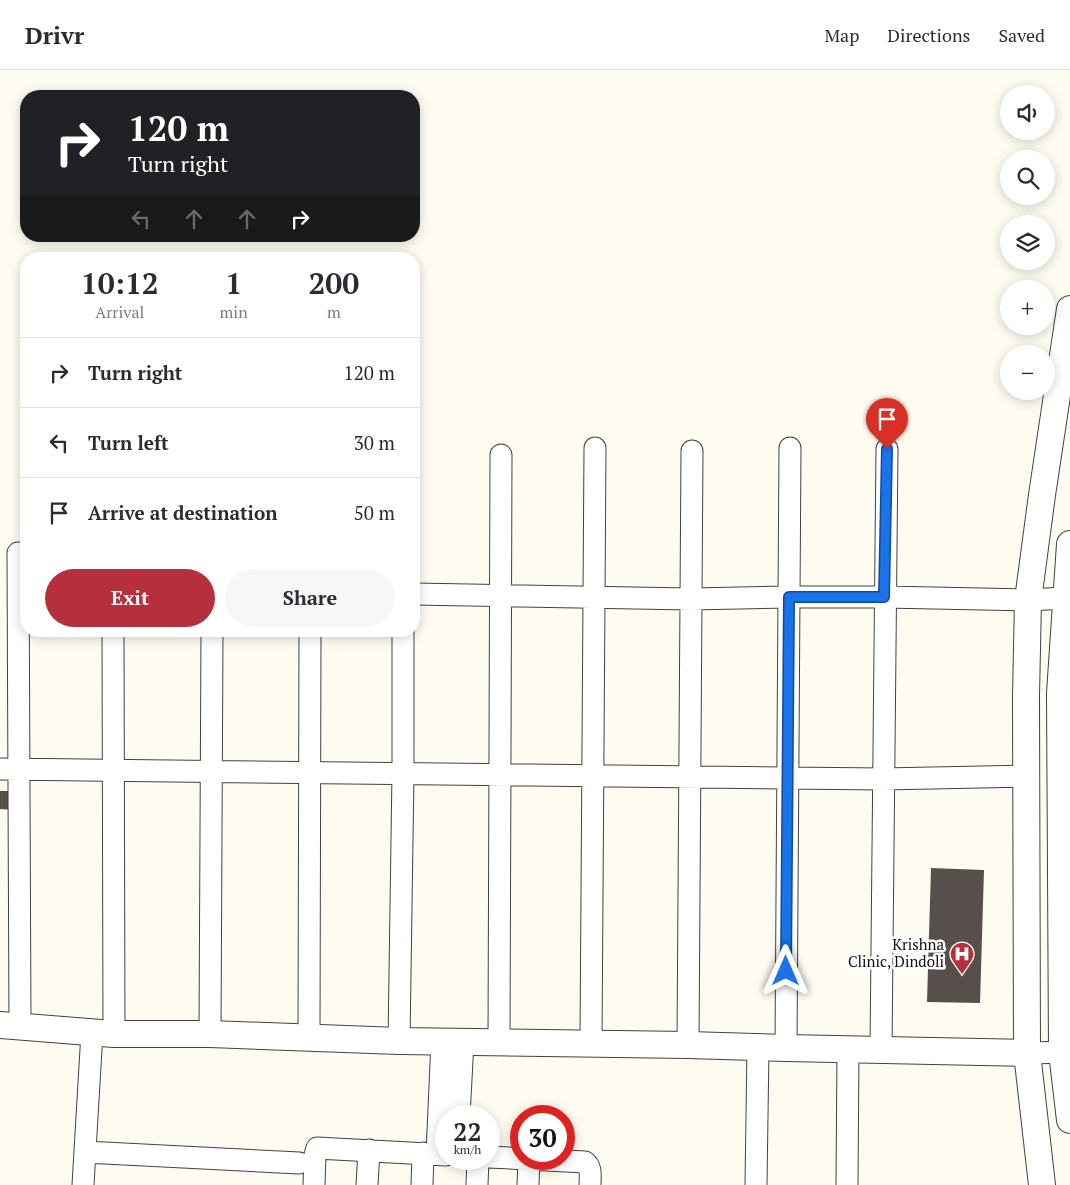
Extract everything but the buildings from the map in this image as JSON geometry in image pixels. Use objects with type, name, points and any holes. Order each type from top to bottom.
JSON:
[{"type":"street","points":[[1042,1185],[1028,1053],[1026,696],[1028,600],[1070,309]]},
{"type":"street","points":[[591,1043],[595,448]]},
{"type":"street","points":[[786,1048],[790,448]]},
{"type":"street","points":[[881,1050],[884,597],[887,449]]},
{"type":"street","points":[[688,1045],[692,451]]},
{"type":"street","points":[[499,1042],[501,455]]},
{"type":"street","points":[[1070,544],[1066,598],[1065,693],[1066,1052],[1070,1120]]},
{"type":"street","points":[[18,552],[9,769],[10,1026],[103,1033],[210,1034],[399,1041],[591,1043],[1028,1053],[1066,1052]]},
{"type":"street","points":[[420,594],[691,599],[884,597],[1028,600],[1066,598]]},
{"type":"street","points":[[83,1185],[85,1152],[103,1033],[113,770],[112,637]]},
{"type":"street","points":[[210,1034],[212,637]]},
{"type":"street","points":[[309,1038],[310,637]]},
{"type":"street","points":[[399,1041],[403,773],[402,637]]},
{"type":"street","points":[[9,769],[884,779],[1027,776]]},
{"type":"street","points":[[452,1042],[458,1105]]},
{"type":"street","points":[[442,1105],[452,1042]]},
{"type":"street","points":[[756,1185],[758,1047]]},
{"type":"street","points":[[847,1185],[848,1049]]},
{"type":"street","points":[[314,1185],[317,1148],[435,1154],[422,1185]]},
{"type":"street","points":[[367,1185],[369,1150]]},
{"type":"street","points":[[85,1152],[299,1163]]},
{"type":"street","points":[[575,1162],[585,1162],[589,1166],[590,1185]]},
{"type":"street","points":[[477,1185],[478,1170]]},
{"type":"street","points":[[528,1185],[529,1170]]},
{"type":"place","name":"Krishna Clinic, Dindoli","points":[[962,975]]},
{"type":"route","points":[[786,971],[789,597],[884,597],[887,449]]}]
